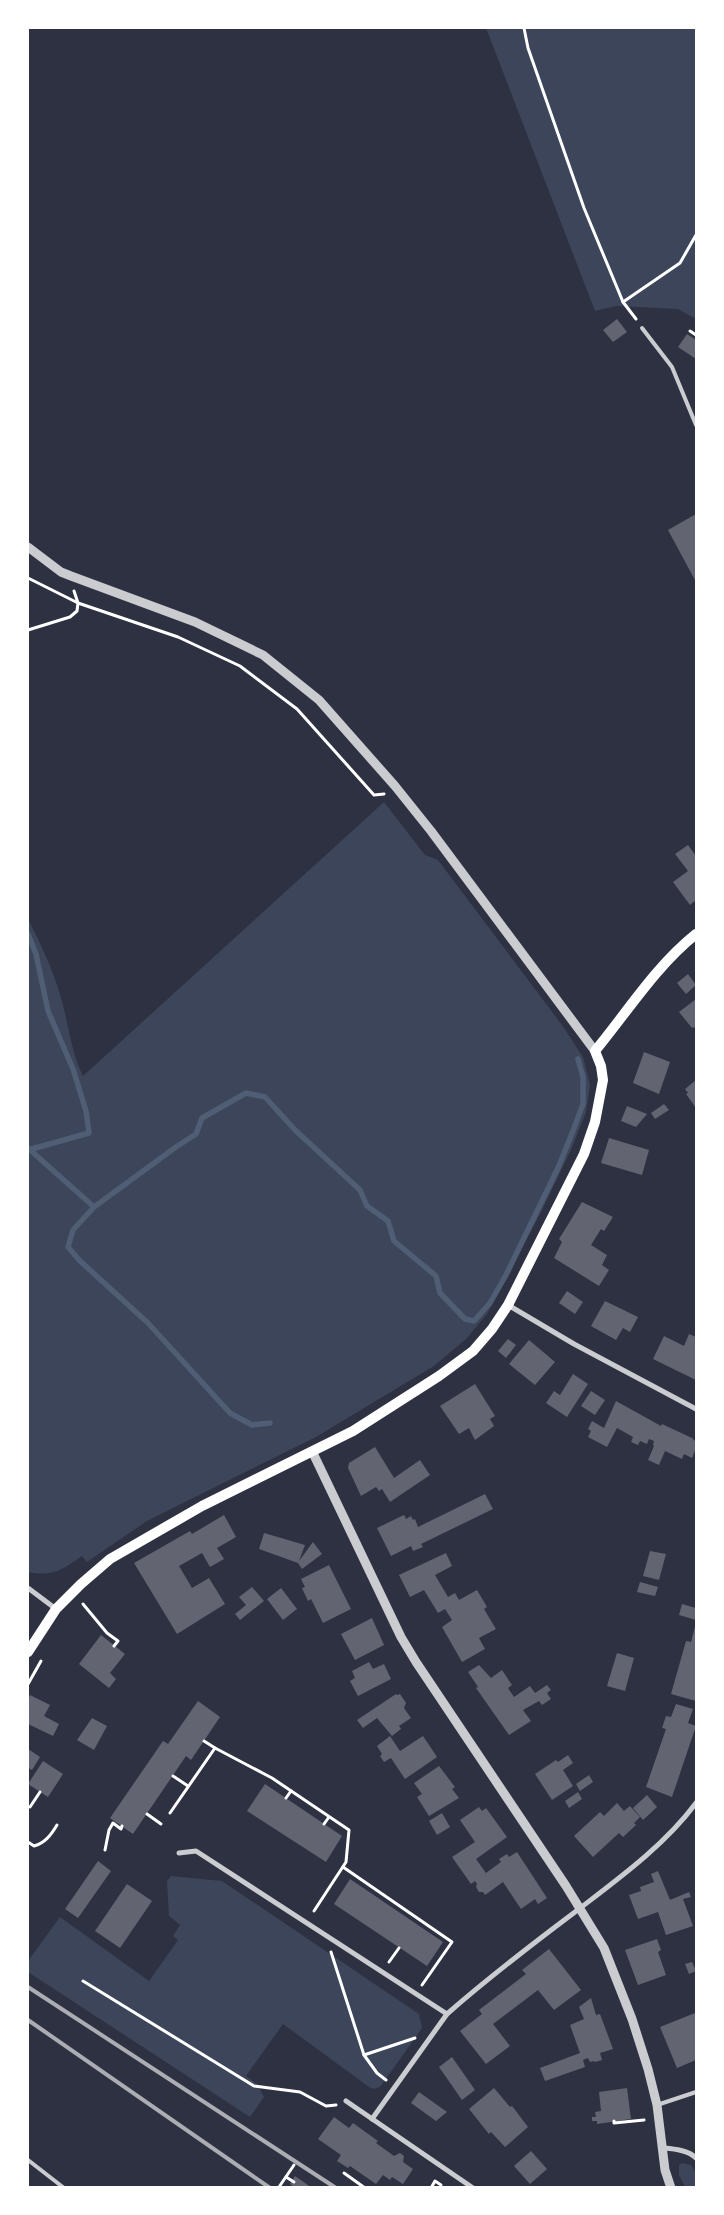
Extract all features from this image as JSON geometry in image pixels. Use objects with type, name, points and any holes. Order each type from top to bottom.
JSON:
[{"type":"main road","points":[[28,1652],[56,1609],[110,1559],[202,1506],[353,1431],[440,1376],[472,1351],[492,1329],[508,1305],[572,1179],[595,1122],[603,1080],[602,1066],[595,1051],[648,982],[677,950],[696,934]]},
{"type":"street","points":[[28,547],[60,572],[195,622],[263,655],[319,700],[431,830],[595,1051]]},
{"type":"street","points":[[508,1305],[574,1344],[696,1409]]},
{"type":"street","points":[[312,1451],[402,1637],[416,1662],[581,1908],[604,1948],[632,2019],[648,2069],[657,2105],[665,2170],[671,2188]]},
{"type":"street","points":[[28,1588],[56,1609]]},
{"type":"street","points":[[372,2119],[447,2014],[663,1841],[696,1803]]},
{"type":"street","points":[[179,1853],[196,1851],[447,2014]]},
{"type":"street","points":[[346,2101],[473,2188]]},
{"type":"street","points":[[663,2148],[677,2149],[694,2155],[696,2158]]},
{"type":"lane","points":[[642,328],[672,367],[696,425]]},
{"type":"lane","points":[[657,2105],[696,2092]]},
{"type":"lane","points":[[28,2160],[64,2188]]},
{"type":"path","points":[[524,28],[528,48],[584,208],[623,302],[642,328]]},
{"type":"path","points":[[623,302],[680,264],[696,235]]},
{"type":"path","points":[[690,331],[696,335]]},
{"type":"path","points":[[28,630],[70,617],[77,610],[78,603],[70,576]]},
{"type":"path","points":[[28,578],[78,603],[178,637],[240,666],[297,709],[374,795],[385,794],[395,786]]},
{"type":"path","points":[[83,1604],[107,1633],[118,1641],[114,1646]]},
{"type":"path","points":[[204,1741],[272,1778],[349,1830],[346,1862],[314,1911]]},
{"type":"path","points":[[170,1812],[214,1748]]},
{"type":"path","points":[[173,1776],[188,1786]]},
{"type":"path","points":[[286,1798],[291,1791]]},
{"type":"path","points":[[30,1807],[40,1792]]},
{"type":"path","points":[[147,1814],[161,1824]]},
{"type":"path","points":[[324,1824],[329,1816]]},
{"type":"path","points":[[105,1850],[109,1830],[113,1823],[120,1829],[122,1826]]},
{"type":"path","points":[[28,1842],[34,1846],[39,1844],[51,1835],[57,1825]]},
{"type":"path","points":[[343,1867],[452,1942],[422,1985]]},
{"type":"path","points":[[389,1962],[399,1948]]},
{"type":"path","points":[[331,1950],[364,2055],[384,2078]]},
{"type":"path","points":[[83,1981],[254,2086],[300,2092],[326,2106],[337,2104]]},
{"type":"path","points":[[364,2055],[420,2036]]},
{"type":"path","points":[[614,2121],[614,2123],[643,2120]]},
{"type":"path","points":[[279,2187],[294,2166]]},
{"type":"path","points":[[344,2173],[365,2188]]},
{"type":"path","points":[[286,2176],[294,2182]]},
{"type":"path","points":[[430,2188],[435,2181],[441,2185]]},
{"type":"shaded area","points":[[486,28],[696,28],[696,319],[678,309],[616,306],[595,311]]},
{"type":"shaded area","points":[[384,802],[425,855],[438,860],[562,1025],[583,1057],[590,1085],[586,1112],[571,1150],[541,1212],[487,1314],[466,1339],[434,1366],[316,1437],[147,1521],[87,1562],[82,1556],[50,1573],[28,1572],[28,919],[56,982],[73,1050],[83,1076]]},
{"type":"shaded area","points":[[171,1876],[222,1881],[419,2014],[422,2028],[380,2087],[373,2089],[369,2087],[283,2024],[246,2076],[257,2084],[264,2097],[250,2117],[28,1972],[28,1961],[60,1917],[149,1981],[178,1940],[173,1936],[180,1925],[169,1916],[167,1881]]},
{"type":"shaded area","points":[[682,2163],[691,2165],[696,2173],[696,2187],[685,2187],[679,2175],[679,2165]]},
{"type":"building","points":[[617,319],[627,332],[613,342],[603,330]]},
{"type":"building","points":[[687,334],[696,340],[696,359],[678,347]]},
{"type":"building","points":[[696,514],[696,582],[668,530]]},
{"type":"building","points":[[688,845],[696,856],[696,900],[690,905],[673,882],[688,871],[675,854]]},
{"type":"building","points":[[688,974],[696,985],[686,994],[677,983]]},
{"type":"building","points":[[696,999],[696,1030],[694,1027],[692,1028],[679,1012]]},
{"type":"building","points":[[644,1052],[670,1062],[659,1094],[633,1083]]},
{"type":"building","points":[[696,1080],[696,1108],[686,1094],[688,1093],[685,1089]]},
{"type":"building","points":[[664,1104],[669,1110],[655,1119],[651,1113]]},
{"type":"building","points":[[627,1106],[647,1114],[636,1127],[621,1121]]},
{"type":"building","points":[[609,1138],[649,1150],[642,1175],[601,1163]]},
{"type":"building","points":[[582,1202],[613,1217],[604,1231],[601,1229],[591,1245],[607,1255],[602,1265],[609,1270],[599,1286],[554,1258],[562,1242],[559,1239]]},
{"type":"building","points":[[567,1291],[583,1302],[575,1314],[559,1303]]},
{"type":"building","points":[[605,1301],[638,1317],[630,1332],[623,1328],[616,1340],[591,1326]]},
{"type":"building","points":[[689,1334],[696,1337],[696,1380],[653,1359],[664,1336],[684,1346]]},
{"type":"building","points":[[508,1339],[516,1345],[506,1358],[498,1351]]},
{"type":"building","points":[[529,1340],[555,1362],[535,1385],[509,1364]]},
{"type":"building","points":[[573,1374],[588,1384],[567,1417],[546,1403],[554,1391],[560,1395]]},
{"type":"building","points":[[475,1384],[495,1416],[490,1419],[494,1426],[475,1440],[469,1428],[459,1434],[440,1406]]},
{"type":"building","points":[[591,1391],[605,1400],[595,1415],[581,1406]]},
{"type":"building","points":[[616,1401],[661,1426],[662,1424],[692,1438],[696,1442],[696,1448],[692,1458],[684,1454],[682,1459],[665,1451],[659,1465],[648,1460],[654,1446],[654,1441],[649,1439],[647,1444],[640,1441],[638,1445],[631,1442],[633,1437],[617,1428],[607,1447],[588,1437],[591,1431],[588,1429],[592,1421],[604,1428]]},
{"type":"building","points":[[375,1447],[394,1478],[420,1460],[430,1475],[390,1502],[382,1489],[379,1491],[376,1487],[361,1496],[348,1468],[349,1463]]},
{"type":"building","points":[[485,1494],[493,1509],[421,1544],[423,1547],[413,1551],[411,1546],[391,1556],[377,1528],[404,1515],[406,1519],[411,1516],[413,1520],[415,1519],[418,1527]]},
{"type":"building","points":[[224,1515],[236,1537],[217,1548],[224,1559],[210,1567],[202,1553],[179,1566],[192,1588],[209,1578],[225,1604],[177,1634],[134,1563],[190,1531],[192,1534]]},
{"type":"building","points":[[264,1533],[305,1545],[299,1561],[313,1542],[322,1554],[302,1569],[298,1563],[259,1549]]},
{"type":"building","points":[[650,1551],[666,1554],[659,1580],[643,1576]]},
{"type":"building","points":[[446,1553],[452,1566],[435,1575],[448,1597],[455,1593],[459,1600],[477,1590],[487,1607],[484,1609],[496,1629],[479,1638],[485,1649],[462,1662],[442,1627],[452,1620],[445,1609],[438,1613],[424,1590],[410,1597],[399,1575]]},
{"type":"building","points":[[329,1565],[351,1609],[323,1623],[311,1599],[308,1601],[302,1588],[305,1587],[301,1579]]},
{"type":"building","points":[[640,1582],[658,1587],[655,1596],[637,1592]]},
{"type":"building","points":[[252,1587],[264,1601],[240,1620],[235,1614],[246,1605],[239,1597]]},
{"type":"building","points":[[281,1588],[297,1609],[283,1620],[267,1599]]},
{"type":"building","points":[[682,1604],[696,1608],[696,1620],[679,1615]]},
{"type":"building","points":[[372,1618],[384,1645],[355,1660],[341,1634]]},
{"type":"building","points":[[696,1623],[696,1701],[671,1694],[686,1641],[691,1642]]},
{"type":"building","points":[[101,1635],[125,1654],[110,1673],[116,1679],[109,1688],[79,1664]]},
{"type":"building","points":[[617,1653],[634,1658],[625,1691],[607,1686]]},
{"type":"building","points":[[369,1662],[373,1669],[384,1664],[391,1679],[358,1696],[350,1681],[355,1678],[352,1671]]},
{"type":"building","points":[[479,1665],[491,1678],[502,1670],[512,1685],[508,1688],[514,1697],[530,1686],[535,1693],[547,1685],[551,1690],[547,1693],[551,1699],[542,1705],[539,1701],[523,1710],[531,1721],[509,1735],[476,1688],[478,1687],[468,1672]]},
{"type":"building","points":[[396,1694],[400,1694],[406,1703],[404,1708],[411,1718],[399,1726],[401,1729],[392,1736],[377,1718],[363,1728],[357,1720]]},
{"type":"building","points":[[30,1695],[50,1705],[44,1716],[59,1724],[53,1736],[28,1724],[28,1700]]},
{"type":"building","points":[[198,1701],[220,1717],[191,1760],[186,1756],[133,1834],[110,1818],[163,1741],[168,1744]]},
{"type":"building","points":[[676,1704],[693,1709],[688,1723],[696,1726],[672,1797],[646,1787],[666,1729],[662,1728],[666,1716],[671,1717]]},
{"type":"building","points":[[92,1718],[107,1726],[94,1750],[77,1740]]},
{"type":"building","points":[[390,1736],[400,1751],[423,1736],[437,1757],[405,1779],[391,1758],[384,1762],[380,1756],[382,1754],[377,1746]]},
{"type":"building","points":[[28,1749],[40,1757],[32,1770],[28,1768]]},
{"type":"building","points":[[568,1755],[573,1763],[563,1770],[573,1786],[552,1800],[535,1774],[556,1760],[558,1762]]},
{"type":"building","points":[[43,1761],[63,1774],[48,1797],[28,1784]]},
{"type":"building","points":[[439,1766],[455,1787],[452,1789],[459,1798],[429,1816],[417,1797],[422,1794],[414,1783]]},
{"type":"building","points":[[589,1775],[593,1782],[580,1791],[576,1784]]},
{"type":"building","points":[[265,1784],[342,1836],[326,1862],[247,1811]]},
{"type":"building","points":[[578,1792],[582,1799],[569,1808],[565,1801]]},
{"type":"building","points":[[647,1795],[657,1807],[643,1820],[633,1808]]},
{"type":"building","points":[[617,1803],[624,1811],[630,1806],[640,1817],[634,1823],[636,1825],[623,1837],[619,1833],[593,1857],[574,1836],[600,1812],[604,1816]]},
{"type":"building","points":[[479,1807],[482,1811],[486,1808],[507,1837],[476,1859],[486,1873],[501,1862],[499,1859],[507,1854],[509,1857],[517,1852],[547,1898],[538,1904],[535,1899],[521,1909],[503,1882],[485,1895],[483,1892],[479,1892],[475,1881],[471,1884],[452,1857],[475,1842],[460,1820]]},
{"type":"building","points":[[442,1813],[450,1827],[437,1835],[429,1821]]},
{"type":"building","points":[[98,1861],[111,1871],[78,1918],[65,1909]]},
{"type":"building","points":[[658,1871],[670,1900],[689,1892],[691,1897],[683,1899],[693,1926],[666,1935],[658,1912],[638,1919],[629,1895],[641,1891],[640,1887],[654,1882],[651,1874]]},
{"type":"building","points":[[350,1879],[443,1942],[427,1966],[334,1904]]},
{"type":"building","points":[[127,1884],[152,1901],[120,1948],[95,1931]]},
{"type":"building","points":[[657,1939],[661,1950],[658,1952],[666,1975],[638,1985],[625,1950]]},
{"type":"building","points":[[549,1949],[581,1990],[554,2010],[538,1990],[493,2024],[510,2046],[486,2064],[460,2031],[482,2014],[479,2010],[526,1974],[522,1970]]},
{"type":"building","points":[[692,1962],[696,1971],[689,1974],[685,1964]]},
{"type":"building","points":[[591,1998],[596,2015],[600,2014],[613,2049],[600,2053],[602,2060],[590,2062],[588,2058],[583,2060],[585,2067],[545,2081],[540,2068],[580,2053],[570,2025],[584,2019],[579,2007]]},
{"type":"building","points":[[695,2013],[696,2060],[677,2068],[660,2027]]},
{"type":"building","points":[[452,2057],[475,2090],[462,2100],[439,2067]]},
{"type":"building","points":[[494,2088],[510,2107],[512,2106],[528,2127],[505,2147],[491,2132],[489,2134],[469,2109]]},
{"type":"building","points":[[627,2088],[631,2119],[597,2124],[597,2121],[592,2121],[592,2117],[596,2117],[595,2112],[601,2111],[599,2092]]},
{"type":"building","points":[[419,2092],[447,2112],[436,2121],[411,2103]]},
{"type":"building","points":[[334,2117],[349,2128],[353,2123],[378,2141],[376,2143],[394,2156],[400,2153],[404,2156],[403,2162],[413,2169],[403,2184],[392,2177],[390,2180],[383,2175],[376,2184],[350,2166],[348,2168],[337,2161],[341,2155],[318,2139]]},
{"type":"building","points":[[531,2151],[547,2169],[530,2184],[514,2166]]},
{"type":"building","points":[[295,2176],[312,2188],[295,2188],[290,2184]]},
{"type":"waterway","points":[[28,934],[36,954],[48,1011],[73,1069],[86,1111],[89,1133],[28,1150]]},
{"type":"waterway","points":[[270,1423],[252,1425],[230,1413],[148,1323],[80,1261],[68,1247],[73,1230],[94,1207],[196,1134],[202,1118],[246,1093],[265,1097],[295,1130],[360,1190],[367,1206],[388,1221],[394,1241],[436,1276],[440,1293],[465,1319],[474,1321],[490,1303],[506,1275],[558,1168],[573,1131],[583,1104],[583,1077],[578,1059]]},
{"type":"waterway","points":[[29,1149],[94,1207]]},
{"type":"railway","points":[[28,1987],[336,2188]]},
{"type":"railway","points":[[28,2020],[270,2188]]}]
